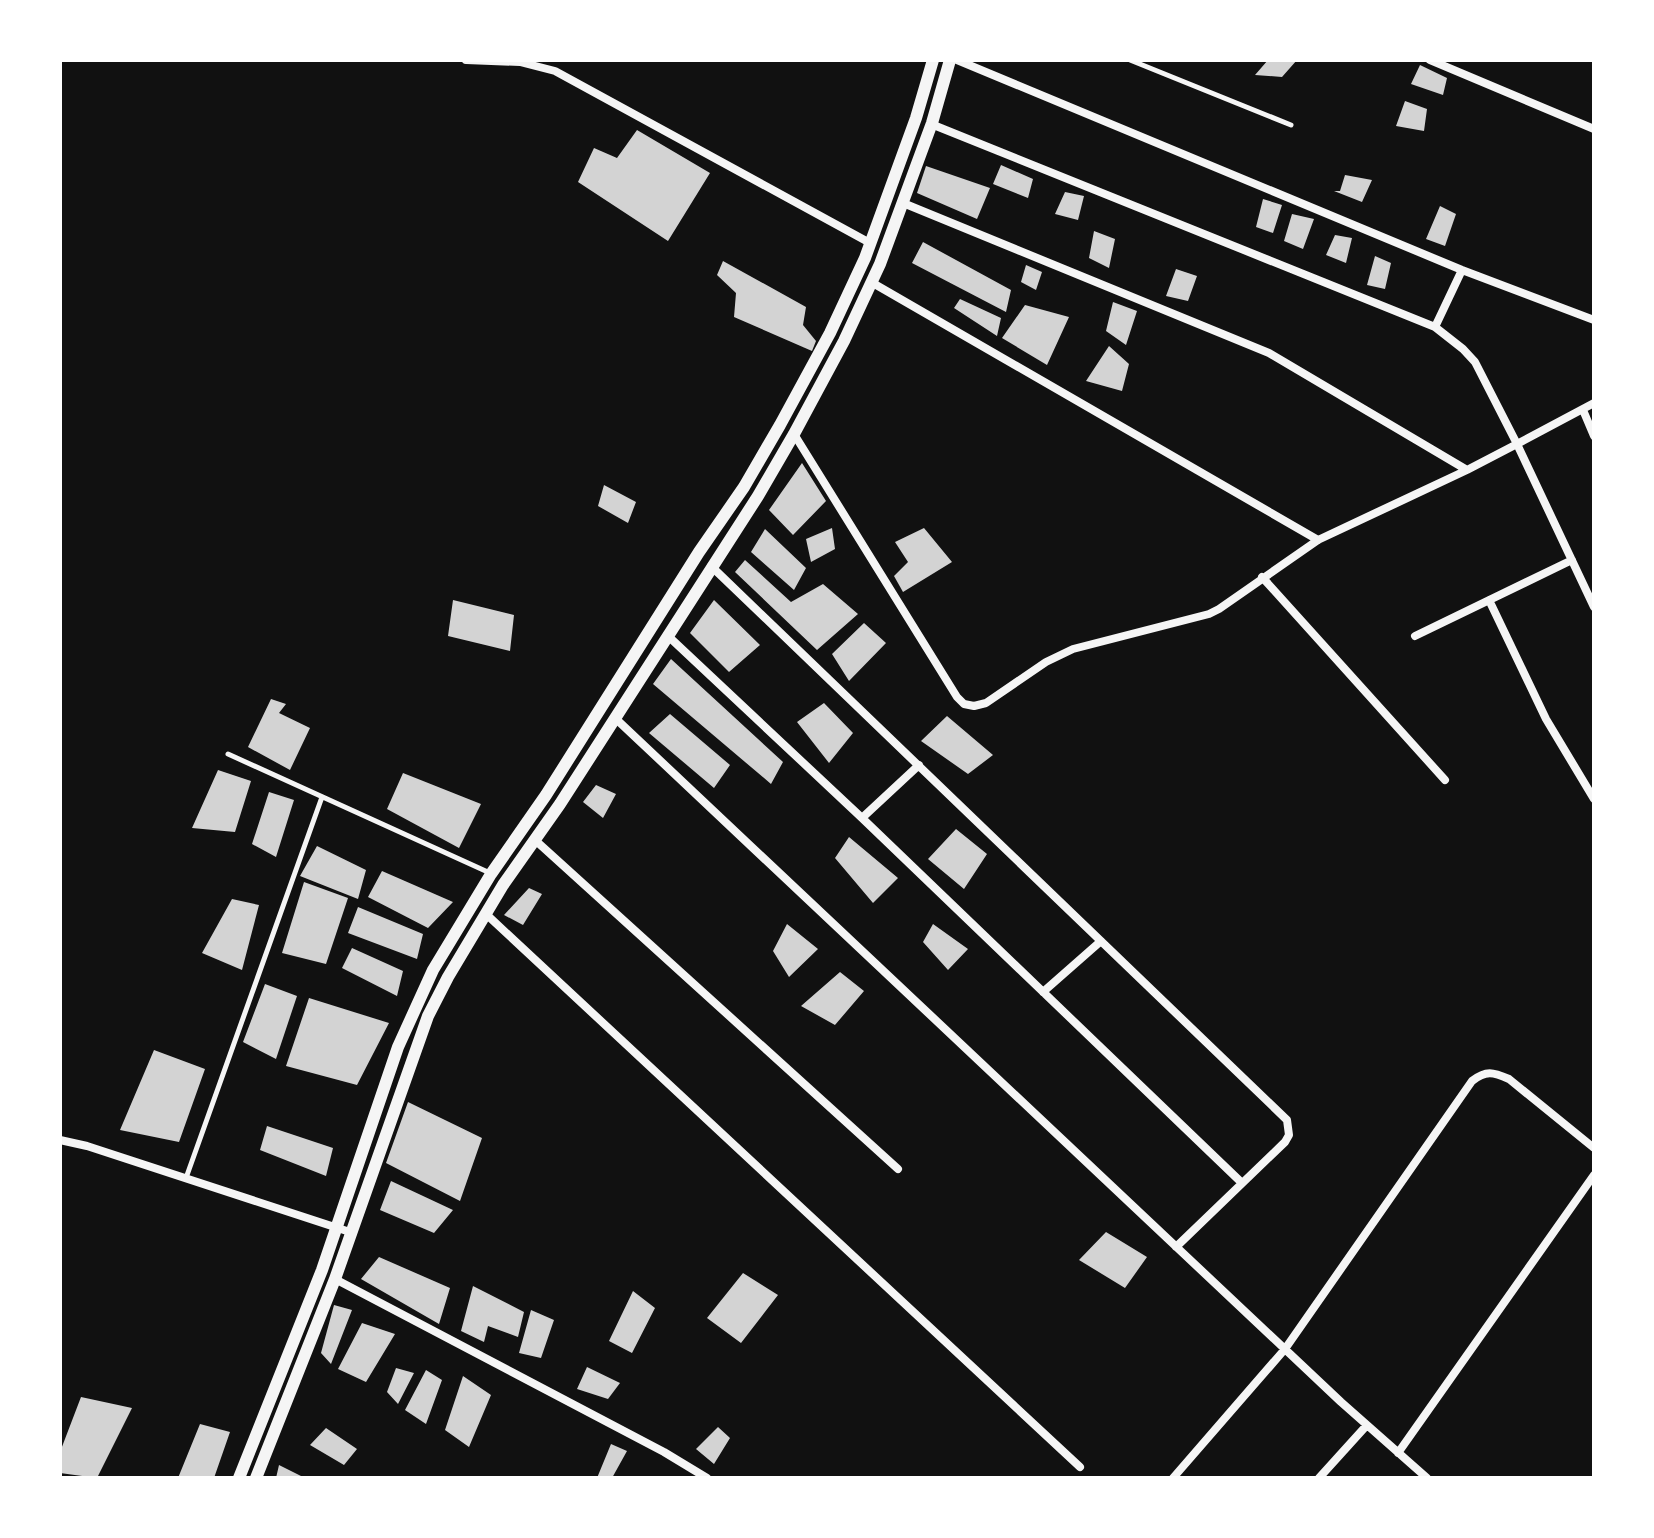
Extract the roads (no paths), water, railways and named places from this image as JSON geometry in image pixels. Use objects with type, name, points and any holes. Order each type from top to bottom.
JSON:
[{"type":"street","points":[[466,60],[520,62],[555,71],[870,243]]},
{"type":"street","points":[[239,1478],[337,1227],[398,1047],[433,970],[491,874],[546,795],[699,552],[744,487],[830,333],[870,243],[916,118],[933,60]]},
{"type":"street","points":[[256,1478],[353,1233],[428,1016],[486,914],[758,496],[794,434],[844,341],[871,282],[903,203],[950,60]]},
{"type":"street","points":[[957,60],[1462,270],[1594,320]]},
{"type":"street","points":[[1430,60],[1594,129]]},
{"type":"street","points":[[931,124],[1435,327],[1475,362],[1594,607]]},
{"type":"street","points":[[903,203],[1269,353],[1467,470]]},
{"type":"street","points":[[1435,327],[1462,270]]},
{"type":"street","points":[[871,282],[1318,540]]},
{"type":"street","points":[[794,434],[964,704],[974,706],[986,703],[1046,662],[1085,645],[1209,614],[1318,540],[1467,470],[1594,403]]},
{"type":"street","points":[[1583,410],[1594,436]]},
{"type":"street","points":[[1415,636],[1572,560]]},
{"type":"street","points":[[710,566],[1287,1120],[1289,1135],[1285,1142],[1176,1247]]},
{"type":"street","points":[[1262,577],[1445,780]]},
{"type":"street","points":[[1489,600],[1546,719],[1594,799]]},
{"type":"street","points":[[667,635],[1242,1183]]},
{"type":"street","points":[[615,718],[1176,1247],[1427,1478]]},
{"type":"street","points":[[862,818],[919,765]]},
{"type":"street","points":[[535,840],[898,1169]]},
{"type":"street","points":[[486,914],[1080,1467]]},
{"type":"street","points":[[1043,992],[1101,941]]},
{"type":"street","points":[[1173,1478],[1285,1349],[1472,1081],[1482,1073],[1493,1072],[1509,1079],[1594,1148]]},
{"type":"street","points":[[60,1140],[87,1146],[353,1233]]},
{"type":"street","points":[[1398,1453],[1594,1175]]},
{"type":"street","points":[[335,1279],[664,1452],[707,1478]]},
{"type":"street","points":[[1319,1478],[1367,1425]]},
{"type":"lane","points":[[1130,60],[1291,125]]},
{"type":"lane","points":[[228,754],[491,874]]},
{"type":"lane","points":[[186,1178],[322,797]]}]
